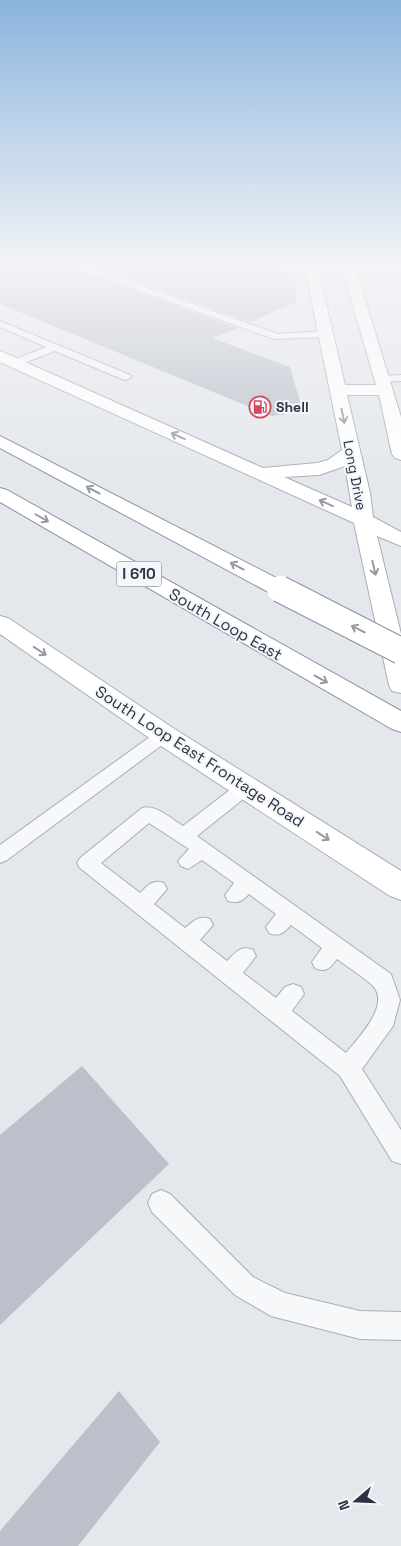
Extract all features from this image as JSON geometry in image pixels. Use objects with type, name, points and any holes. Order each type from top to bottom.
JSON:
[{"type":"main road","name":"Long Drive","points":[[325,336],[360,493],[363,520],[401,685]]},
{"type":"main road","points":[[370,336],[384,384],[401,454]]},
{"type":"main road","points":[[8,359],[363,520],[401,540]]},
{"type":"main road","points":[[338,390],[384,384]]},
{"type":"main road","points":[[0,441],[401,651]]},
{"type":"main road","points":[[259,473],[311,470],[336,464],[350,452]]},
{"type":"main road","name":"South Loop East","points":[[0,494],[401,723]]},
{"type":"main road","name":"South Loop East Frontage Road","points":[[0,623],[164,735],[401,887]]},
{"type":"lane","points":[[29,336],[126,377]]},
{"type":"lane","points":[[275,336],[291,336]]},
{"type":"lane","points":[[8,359],[55,347]]},
{"type":"lane","points":[[384,384],[401,378]]},
{"type":"lane","points":[[0,855],[164,735]]},
{"type":"lane","points":[[184,836],[246,787]]},
{"type":"lane","points":[[348,1068],[382,1026],[389,1000],[383,981],[336,946],[283,920],[195,855],[184,836],[148,813],[87,863],[348,1068],[401,1152]]},
{"type":"lane","points":[[140,905],[157,889]]},
{"type":"lane","points":[[186,940],[203,925]]},
{"type":"lane","points":[[322,962],[336,946]]},
{"type":"lane","points":[[228,974],[246,956]]},
{"type":"lane","points":[[277,1012],[293,994]]},
{"type":"lane","points":[[161,1203],[244,1286],[281,1306],[360,1325],[401,1326]]},
{"type":"building","points":[[78,336],[217,336],[212,338],[290,367],[303,412],[272,416]]},
{"type":"building","points":[[82,1066],[169,1164],[0,1325],[0,1135]]},
{"type":"building","points":[[119,1391],[160,1442],[78,1546],[0,1546],[0,1531]]},
{"type":"place","name":"Shell","points":[[260,407]]}]
